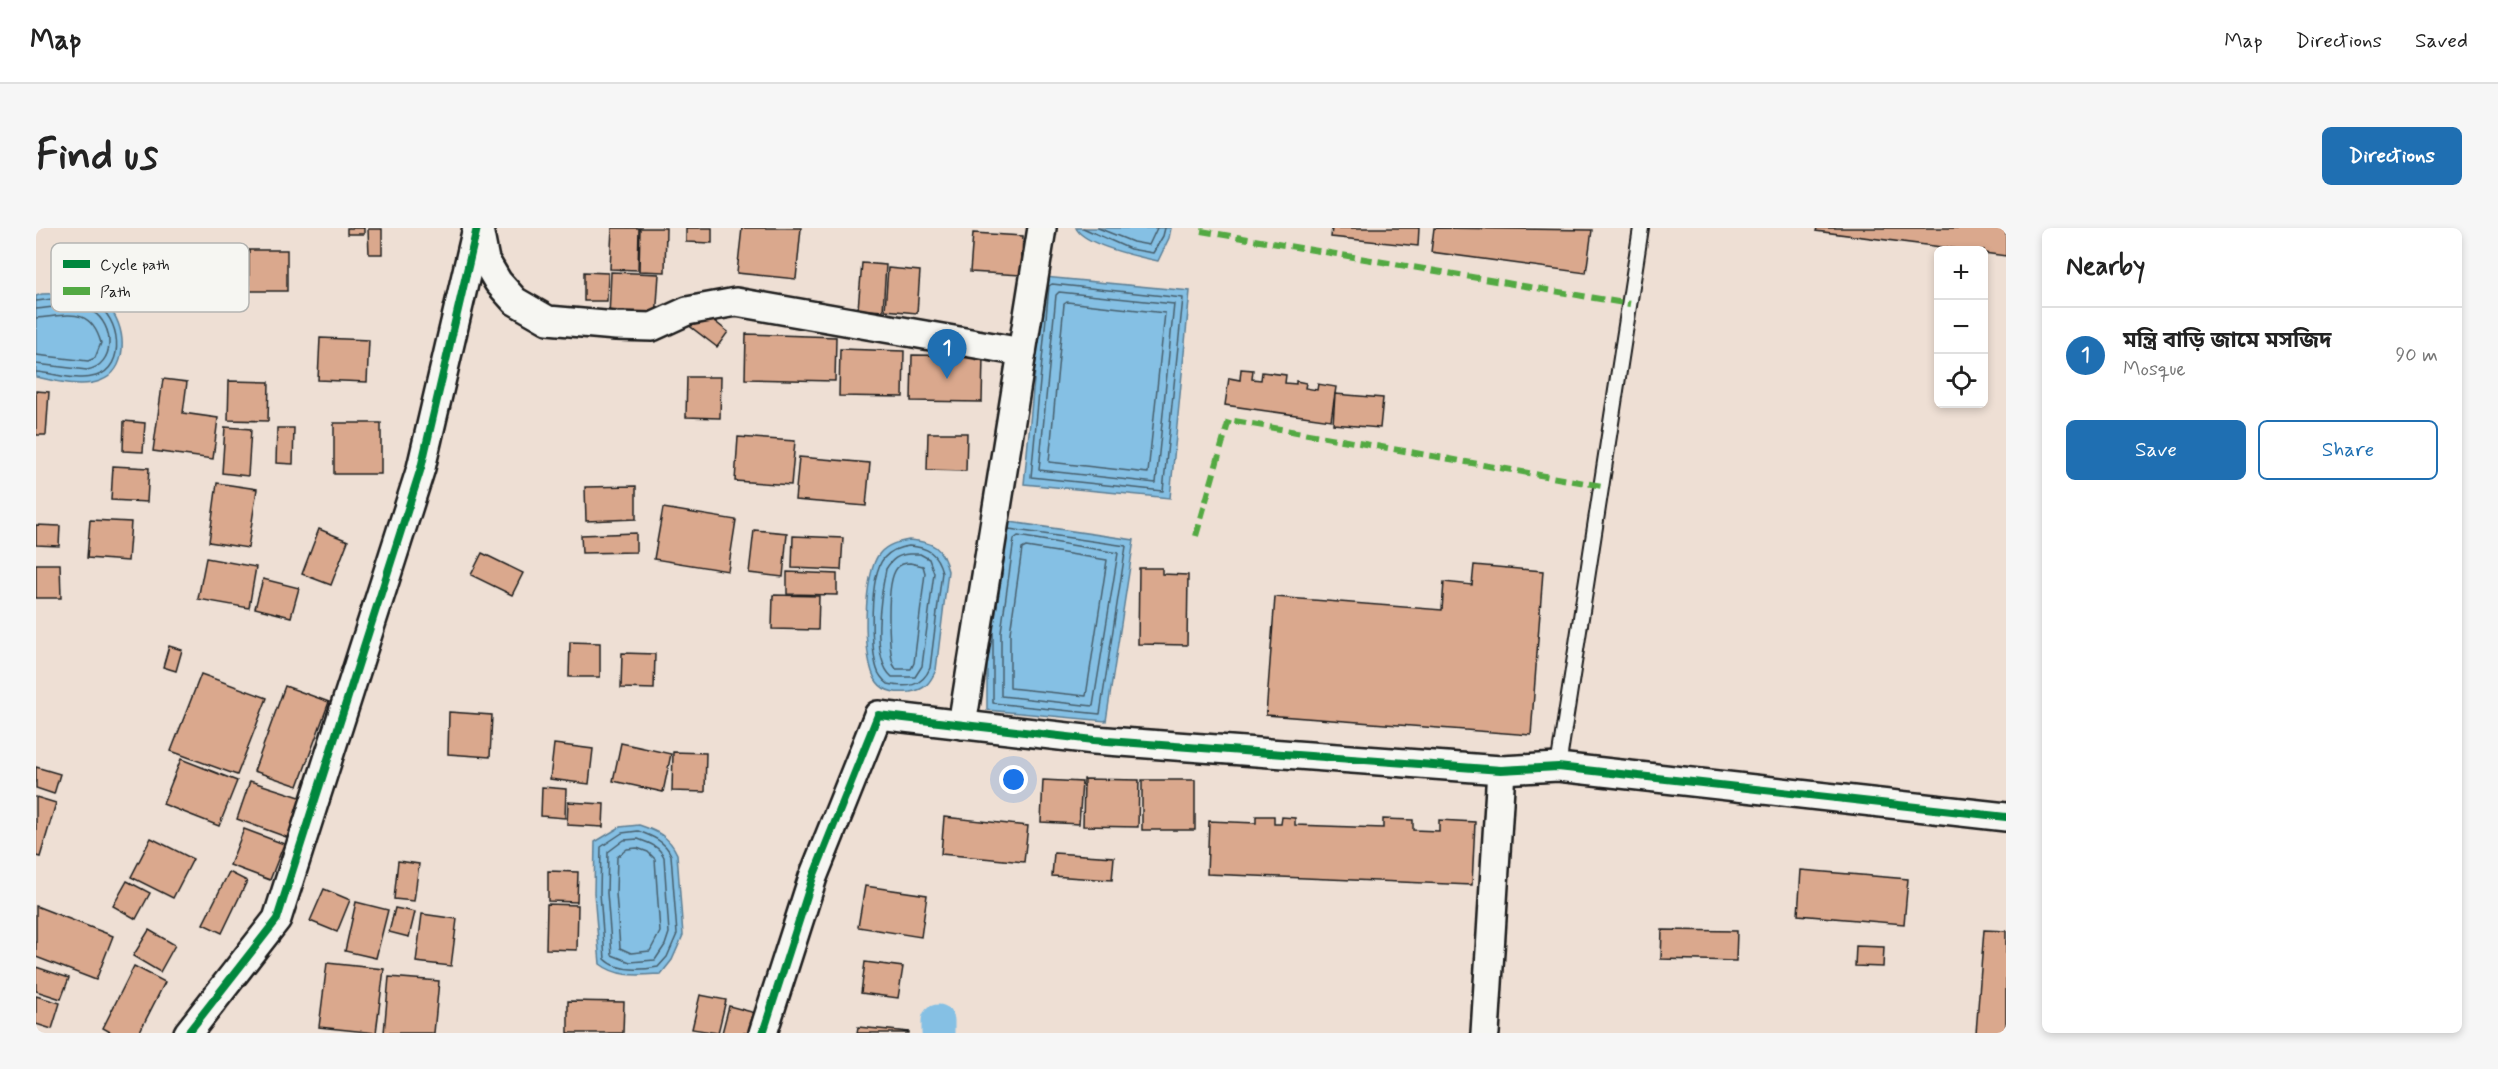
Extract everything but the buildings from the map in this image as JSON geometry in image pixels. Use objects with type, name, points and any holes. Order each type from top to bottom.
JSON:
[{"type":"street","points":[[478,228],[485,260],[498,282],[515,302],[548,320],[652,327],[687,311],[736,302],[1022,352]]},
{"type":"street","points":[[188,1033],[277,919],[421,468],[478,228]]},
{"type":"street","points":[[962,724],[1042,228]]},
{"type":"street","points":[[763,1033],[813,877],[878,715],[1094,740],[1501,770],[1558,767],[2006,817]]},
{"type":"street","points":[[1485,1033],[1501,770]]},
{"type":"lane","points":[[1558,767],[1641,228]]},
{"type":"water","points":[[1076,228],[1171,228],[1169,238],[1158,261],[1100,245],[1081,234]]},
{"type":"water","points":[[1044,277],[1190,291],[1170,498],[1024,484]]},
{"type":"water","points":[[51,294],[51,312],[112,312],[120,329],[122,350],[116,369],[109,376],[100,381],[85,384],[36,377],[36,296]]},
{"type":"water","points":[[1003,521],[1134,540],[1106,721],[987,710],[987,631]]},
{"type":"water","points":[[909,540],[925,542],[936,547],[943,556],[948,571],[936,670],[923,688],[910,692],[896,692],[880,686],[872,671],[866,637],[867,596],[874,563],[880,553],[890,545]]},
{"type":"water","points":[[639,825],[662,835],[677,854],[683,935],[672,960],[661,974],[621,974],[600,964],[594,893],[595,842],[620,827]]},
{"type":"waterway","points":[[938,1021],[938,1033]]},
{"type":"marked path","points":[[1201,231],[1630,304]]},
{"type":"marked path","points":[[1196,536],[1229,420],[1602,486]]},
{"type":"cycle path","points":[[188,1033],[277,919],[421,468],[477,228]]},
{"type":"cycle path","points":[[763,1033],[813,877],[878,715],[1094,740],[1501,770],[1558,767],[2006,817]]},
{"type":"place","name":"মন্ত্রি বাড়ি জামে মসজিদ","points":[[947,379]]}]
